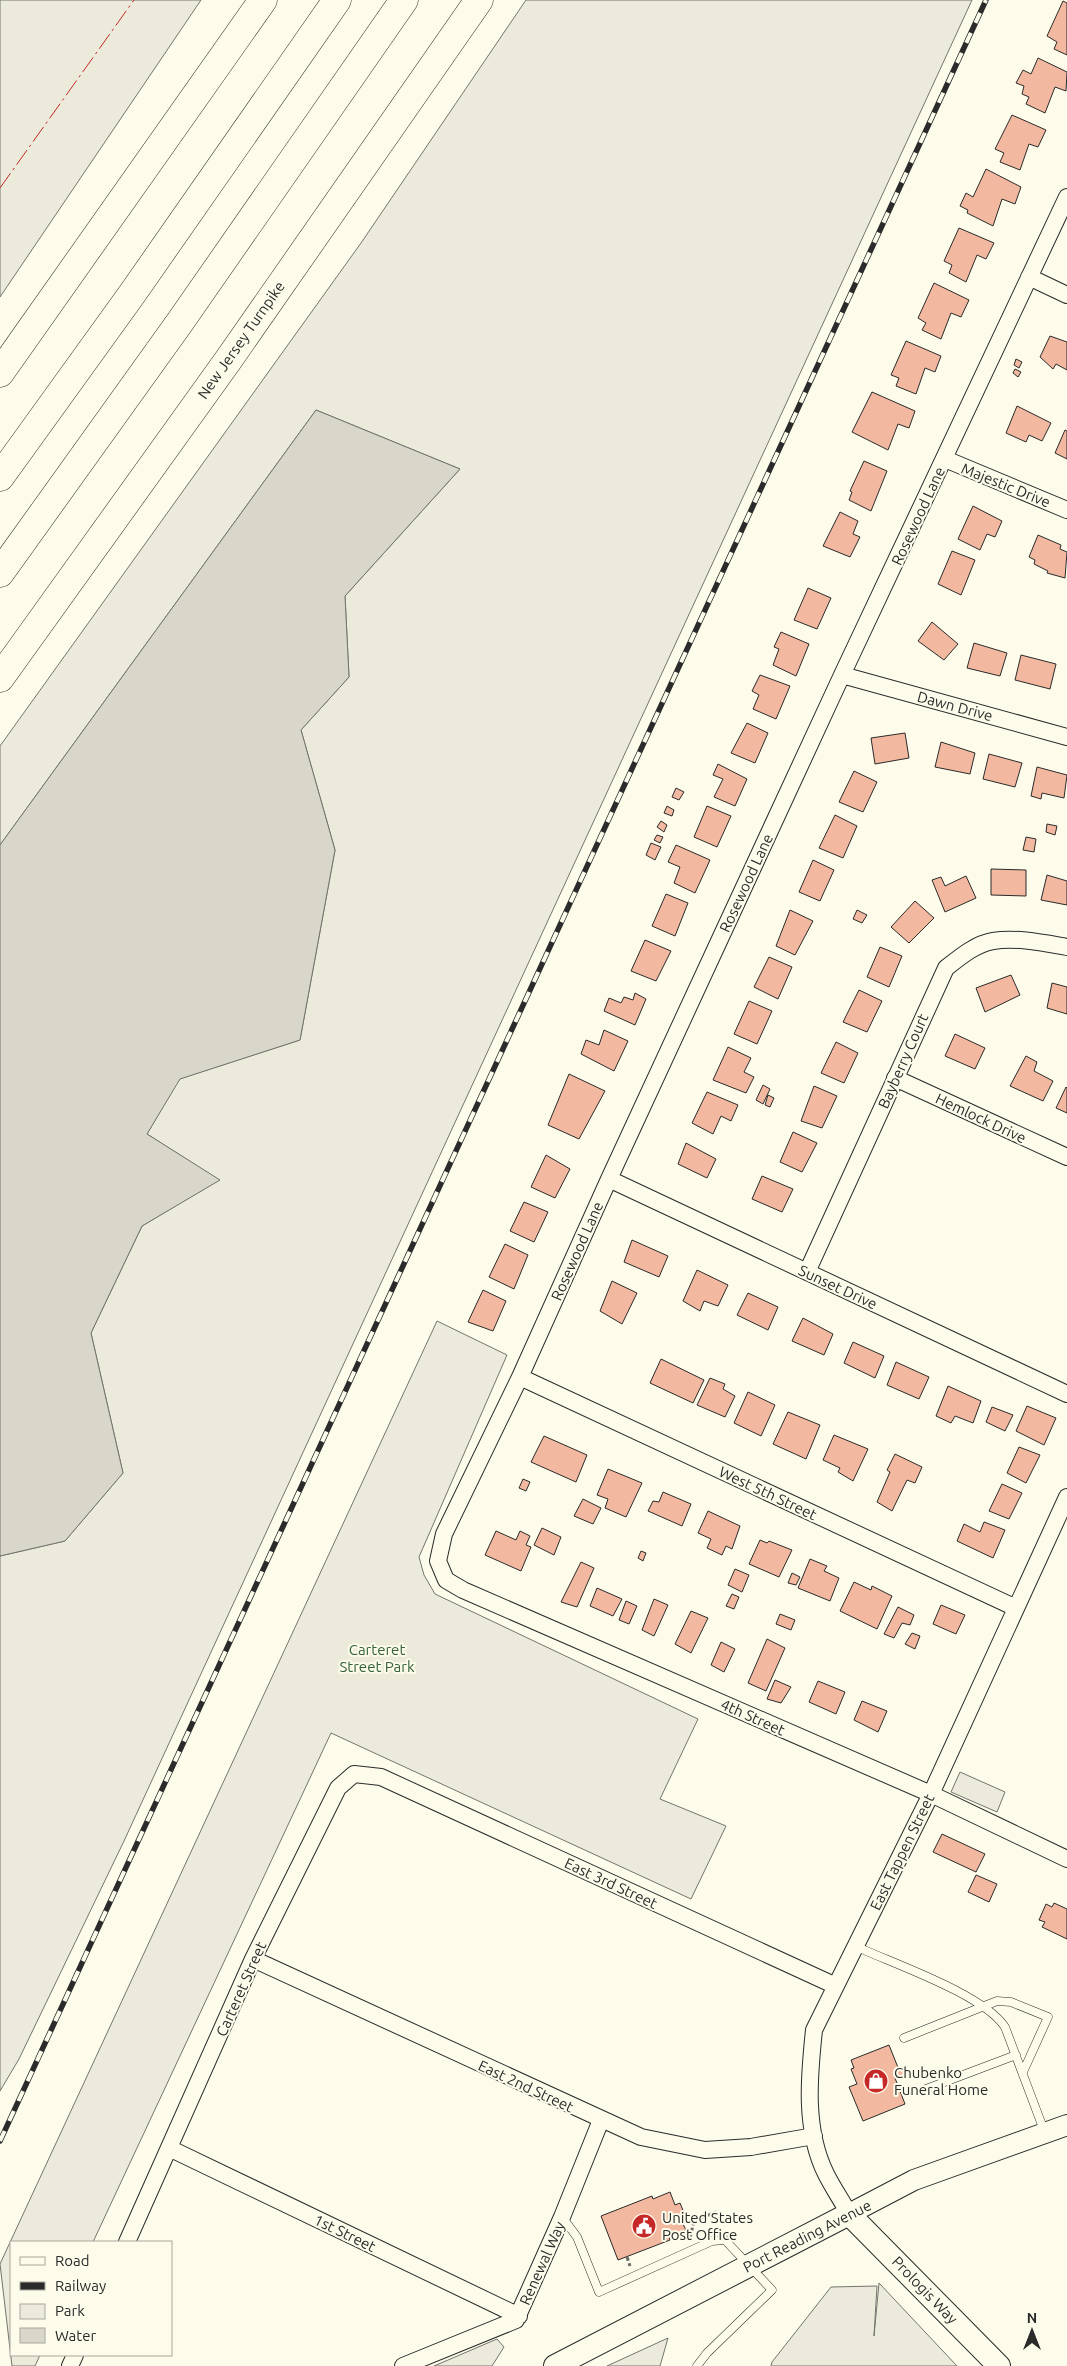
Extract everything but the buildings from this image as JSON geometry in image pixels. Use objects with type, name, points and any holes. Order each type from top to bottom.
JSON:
[{"type":"highway","points":[[0,373],[263,0]]},
{"type":"highway","points":[[0,477],[155,262],[337,0]]},
{"type":"highway","points":[[0,573],[259,210],[404,0]]},
{"type":"highway","name":"New Jersey Turnpike","points":[[0,678],[234,351],[479,0]]},
{"type":"main road","name":"Port Reading Avenue","points":[[555,2366],[849,2214]]},
{"type":"main road","name":"Prologis Way","points":[[849,2214],[999,2366]]},
{"type":"street","name":"Rosewood Lane","points":[[443,1572],[438,1561],[444,1534],[520,1377],[609,1179],[842,675],[1067,197]]},
{"type":"street","points":[[1030,277],[1067,295]]},
{"type":"street","name":"Majestic Drive","points":[[945,459],[1067,510]]},
{"type":"street","name":"Dawn Drive","points":[[842,675],[1067,736]]},
{"type":"street","name":"Bayberry Court","points":[[807,1272],[946,968],[968,952],[992,941],[1025,941],[1067,947]]},
{"type":"street","name":"Hemlock Drive","points":[[896,1078],[1067,1157]]},
{"type":"street","name":"Sunset Drive","points":[[609,1179],[1067,1394]]},
{"type":"street","name":"West 5th Street","points":[[520,1377],[1016,1608]]},
{"type":"street","name":"East Tappen Street","points":[[849,2214],[825,2173],[814,2136],[810,2109],[810,2070],[814,2030],[931,1794],[1067,1497]]},
{"type":"street","name":"4th Street","points":[[443,1572],[446,1580],[464,1590],[931,1794],[1067,1859]]},
{"type":"street","name":"Carteret Street","points":[[127,2241],[253,1959],[338,1788],[354,1774],[381,1777],[387,1780]]},
{"type":"street","name":"East 3rd Street","points":[[387,1780],[836,1986]]},
{"type":"street","name":"East 2nd Street","points":[[253,1959],[641,2137],[705,2150],[751,2147],[814,2136]]},
{"type":"street","name":"Renewal Way","points":[[403,2366],[516,2320],[562,2217],[601,2120]]},
{"type":"street","name":"Port Reading Avenue","points":[[849,2214],[914,2180],[1067,2125]]},
{"type":"street","name":"1st Street","points":[[170,2149],[519,2316]]},
{"type":"lane","points":[[855,1946],[984,2006],[998,2016],[1006,2027],[1044,2133]]},
{"type":"lane","points":[[904,2038],[997,2001],[1011,2002],[1048,2017],[1023,2072]]},
{"type":"lane","points":[[926,2089],[1016,2055]]},
{"type":"lane","points":[[562,2217],[577,2237],[599,2292],[712,2241],[725,2240],[772,2290],[707,2353],[697,2366]]},
{"type":"path","points":[[689,2240],[694,2221],[716,2212]]},
{"type":"path","points":[[627,2257],[630,2266],[639,2263]]},
{"type":"green space","points":[[0,0],[201,0],[0,297]]},
{"type":"green space","points":[[526,0],[972,0],[124,1841],[19,2059],[0,2091],[0,1556],[65,1541],[123,1473],[91,1333],[142,1226],[219,1180],[147,1134],[179,1079],[300,1040],[335,850],[301,730],[349,677],[345,596],[460,469],[316,410],[0,845],[0,746],[361,243]]},
{"type":"green space","name":"Carteret Street Park","points":[[437,1321],[507,1355],[419,1557],[424,1575],[435,1594],[698,1719],[660,1799],[726,1826],[691,1899],[331,1733],[93,2241],[11,2241]]},
{"type":"green space","points":[[960,1772],[1005,1792],[997,1812],[951,1792]]},
{"type":"green space","name":"Carteret Street Park","points":[[10,2242],[10,2349],[0,2264]]},
{"type":"green space","points":[[879,2283],[957,2366],[771,2366],[772,2362],[831,2287],[877,2286],[874,2336]]},
{"type":"green space","points":[[668,2338],[660,2366],[607,2366]]},
{"type":"green space","points":[[497,2339],[504,2347],[492,2366],[434,2366]]},
{"type":"green space","name":"Carteret Street Park","points":[[11,2356],[40,2356],[35,2366],[12,2366]]},
{"type":"water","points":[[316,410],[460,469],[345,596],[349,677],[301,730],[335,850],[300,1040],[180,1079],[147,1134],[220,1180],[142,1226],[91,1333],[123,1473],[65,1541],[0,1556],[0,845]]},
{"type":"railway","points":[[0,2141],[986,0]]},
{"type":"power","points":[[0,188],[134,0]]},
{"type":"place","name":"Chubenko Funeral Home","points":[[876,2081]]},
{"type":"place","name":"United States Post Office","points":[[644,2226]]}]
